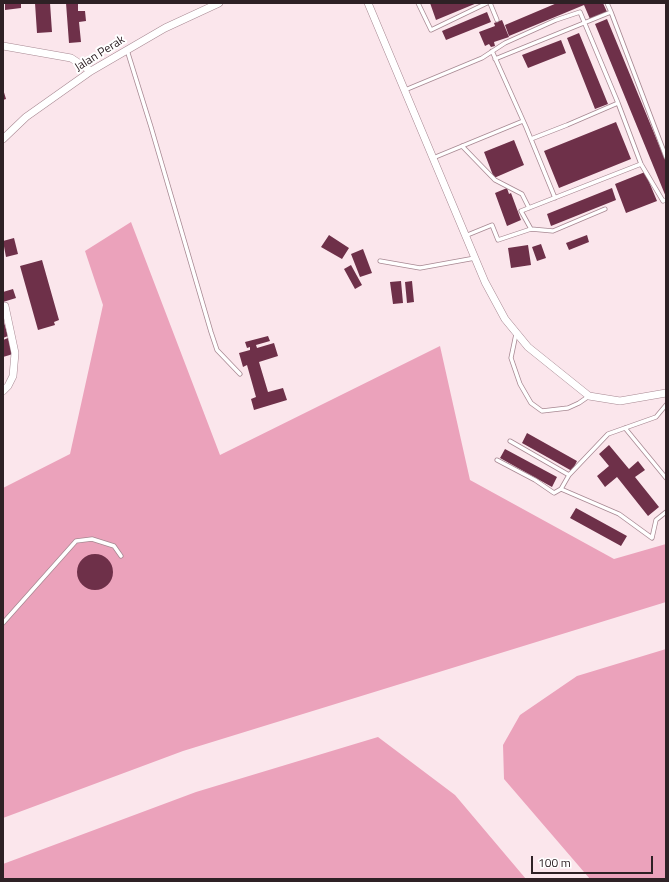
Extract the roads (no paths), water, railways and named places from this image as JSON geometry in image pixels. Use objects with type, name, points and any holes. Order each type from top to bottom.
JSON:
[{"type":"street","name":"Jalan Perak","points":[[3,139],[26,117],[91,71],[165,28],[219,3]]},
{"type":"street","points":[[368,3],[465,236],[488,288],[505,319],[528,347],[589,396],[620,401],[666,393]]},
{"type":"street","points":[[3,46],[70,58],[91,71]]},
{"type":"street","points":[[3,390],[8,386],[13,376],[15,353],[5,306]]},
{"type":"lane","points":[[418,3],[431,30],[488,3],[497,20]]},
{"type":"lane","points":[[607,3],[666,157]]},
{"type":"lane","points":[[405,90],[482,58],[505,43],[556,20],[580,12],[618,103],[641,164],[663,201],[666,200]]},
{"type":"lane","points":[[495,59],[611,12]]},
{"type":"lane","points":[[127,50],[217,350],[240,374]]},
{"type":"lane","points":[[492,51],[555,198]]},
{"type":"lane","points":[[531,139],[618,103]]},
{"type":"lane","points":[[433,158],[523,121]]},
{"type":"lane","points":[[462,146],[495,180],[522,194],[529,208]]},
{"type":"lane","points":[[531,229],[521,211],[641,164]]},
{"type":"lane","points":[[465,236],[492,225],[498,240],[531,229],[553,232],[605,210]]},
{"type":"lane","points":[[380,261],[420,268],[475,258]]},
{"type":"lane","points":[[516,332],[511,358],[520,384],[531,404],[542,412],[568,408],[578,404],[589,396]]},
{"type":"lane","points":[[497,460],[535,480],[554,493],[561,488],[569,475],[608,434],[656,417],[666,405]]},
{"type":"lane","points":[[625,428],[666,478]]},
{"type":"lane","points":[[510,441],[569,475]]},
{"type":"lane","points":[[561,488],[619,514],[652,538],[656,520],[666,512]]},
{"type":"lane","points":[[3,623],[76,541],[92,539],[114,546],[121,556]]}]
